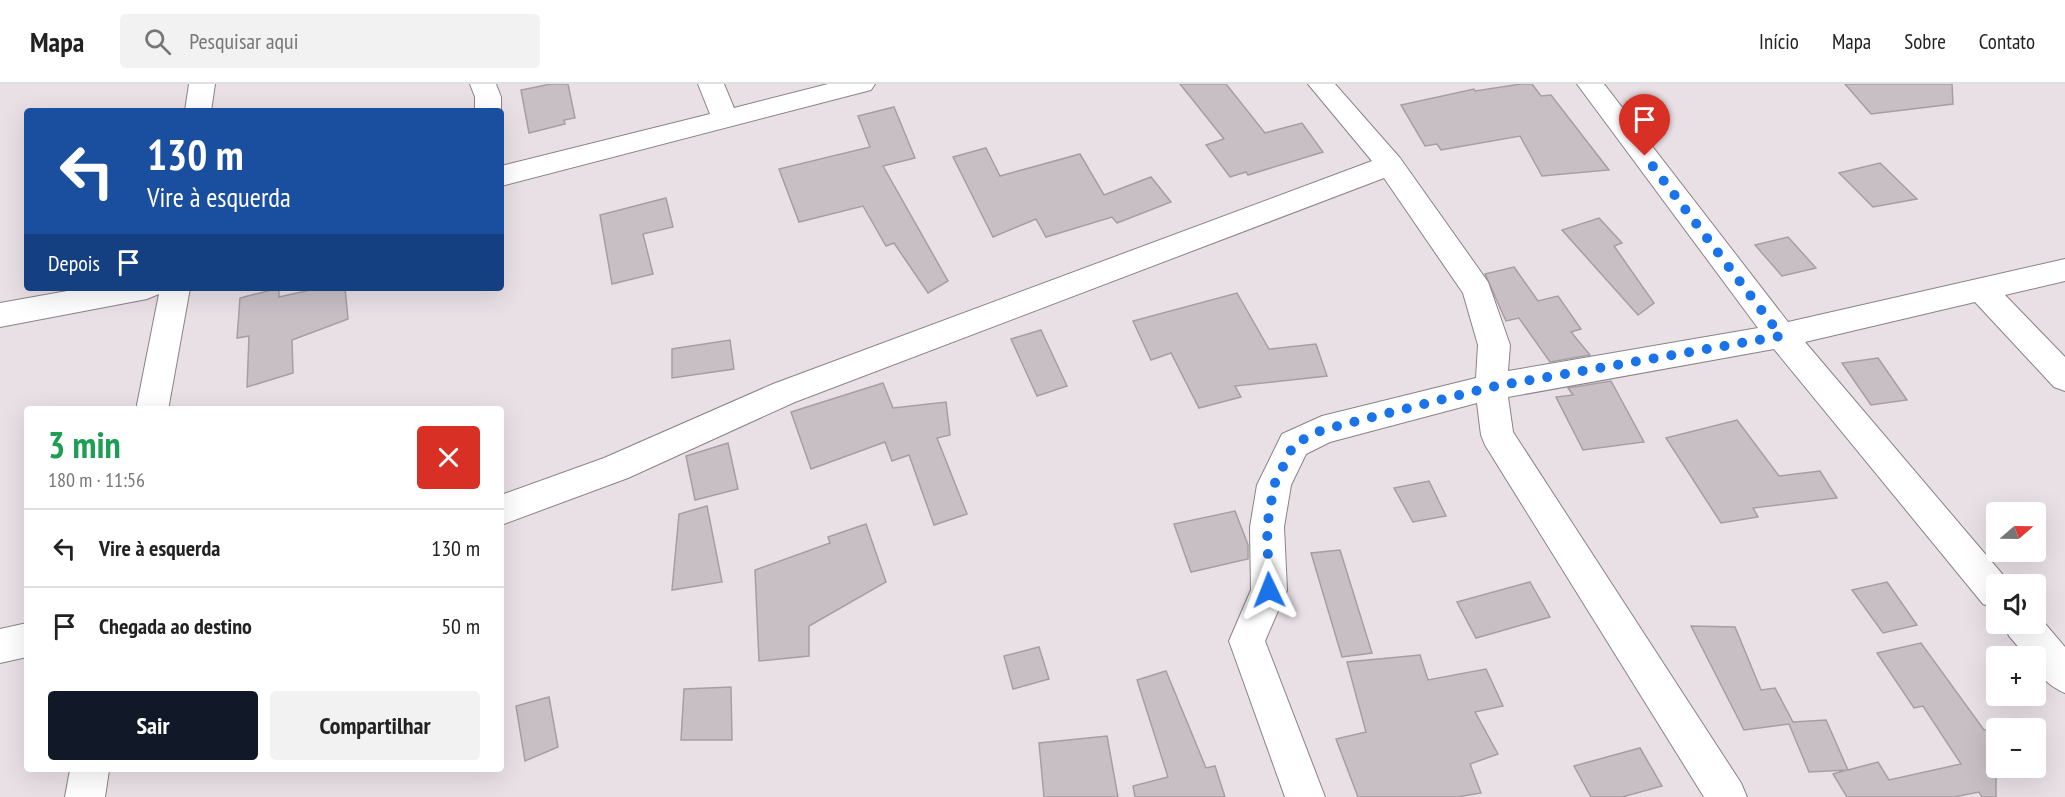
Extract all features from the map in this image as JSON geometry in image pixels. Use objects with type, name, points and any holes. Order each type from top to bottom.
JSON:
[{"type":"street","points":[[198,108],[202,84]]},
{"type":"street","points":[[483,84],[488,97],[488,108]]},
{"type":"street","points":[[711,84],[726,119]]},
{"type":"street","points":[[504,156],[514,172],[862,84]]},
{"type":"street","points":[[1321,84],[1390,165],[1477,290],[1494,345],[1491,387],[1497,435],[1727,797]]},
{"type":"street","points":[[1590,84],[1781,336],[1986,581]]},
{"type":"street","points":[[504,509],[616,468],[784,393],[1390,165]]},
{"type":"street","points":[[1305,797],[1247,641],[1269,590],[1267,527],[1274,485],[1294,444],[1322,430],[1491,387],[1781,336],[2065,270]]},
{"type":"street","points":[[1981,289],[2065,378]]},
{"type":"street","points":[[0,315],[131,291]]},
{"type":"street","points":[[153,406],[174,291]]},
{"type":"street","points":[[2030,634],[2065,675]]},
{"type":"street","points":[[0,646],[24,641]]},
{"type":"street","points":[[85,797],[90,772]]},
{"type":"building","points":[[551,84],[568,84],[575,118],[564,120],[565,124],[529,133],[521,90]]},
{"type":"building","points":[[1180,84],[1226,84],[1265,133],[1302,123],[1323,152],[1248,175],[1246,172],[1230,177],[1206,145],[1224,139]]},
{"type":"building","points":[[1532,84],[1541,96],[1551,95],[1609,170],[1542,176],[1520,136],[1441,150],[1437,144],[1425,146],[1401,105],[1474,89],[1475,91]]},
{"type":"building","points":[[1845,84],[1952,84],[1953,104],[1871,114]]},
{"type":"building","points":[[894,107],[915,158],[883,166],[948,281],[928,293],[894,243],[886,246],[863,206],[799,222],[779,169],[870,147],[858,116]]},
{"type":"building","points":[[986,148],[1000,176],[1080,154],[1104,195],[1151,177],[1171,202],[1117,223],[1112,217],[1046,237],[1036,219],[993,237],[953,157]]},
{"type":"building","points":[[1880,163],[1917,199],[1873,207],[1839,173]]},
{"type":"building","points":[[666,198],[673,227],[643,234],[653,274],[612,284],[600,215]]},
{"type":"building","points":[[1599,218],[1622,243],[1614,246],[1654,303],[1638,315],[1562,230]]},
{"type":"building","points":[[1788,237],[1816,268],[1782,276],[1755,245]]},
{"type":"building","points":[[1514,267],[1538,301],[1558,296],[1581,329],[1571,332],[1590,355],[1550,362],[1519,318],[1506,321],[1485,274]]},
{"type":"building","points":[[267,291],[279,291],[279,297],[306,291],[345,291],[348,319],[292,340],[293,373],[247,387],[249,336],[237,338],[240,298]]},
{"type":"building","points":[[1237,293],[1269,349],[1316,344],[1327,376],[1235,386],[1241,397],[1199,408],[1171,353],[1151,360],[1133,321]]},
{"type":"building","points":[[1041,330],[1067,386],[1037,396],[1011,339]]},
{"type":"building","points":[[730,340],[734,369],[672,378],[672,349]]},
{"type":"building","points":[[1878,358],[1907,400],[1871,405],[1842,363]]},
{"type":"building","points":[[1611,381],[1644,442],[1583,450],[1556,397],[1573,395],[1568,388]]},
{"type":"building","points":[[883,383],[893,408],[946,402],[950,435],[937,438],[967,514],[934,525],[909,455],[892,461],[885,442],[811,469],[791,412]]},
{"type":"building","points":[[1737,420],[1779,476],[1820,471],[1837,498],[1753,508],[1758,517],[1721,523],[1666,438]]},
{"type":"building","points":[[728,443],[738,489],[695,500],[686,456]]},
{"type":"building","points":[[1429,481],[1446,516],[1413,522],[1394,488]]},
{"type":"building","points":[[707,506],[722,582],[672,590],[679,514]]},
{"type":"building","points":[[1235,511],[1248,545],[1248,559],[1191,572],[1174,524]]},
{"type":"building","points":[[866,524],[886,582],[809,626],[809,656],[759,661],[755,570],[830,543],[828,537]]},
{"type":"building","points":[[1340,550],[1372,653],[1342,657],[1311,553]]},
{"type":"building","points":[[1530,582],[1550,617],[1476,638],[1457,602]]},
{"type":"building","points":[[1887,582],[1917,625],[1883,633],[1852,590]]},
{"type":"building","points":[[1691,626],[1735,627],[1761,690],[1775,688],[1793,722],[1826,720],[1848,770],[1878,762],[1889,780],[1961,764],[1923,706],[1914,708],[1877,653],[1921,643],[1984,730],[1986,730],[1986,778],[1996,778],[1996,797],[1982,797],[1979,792],[1954,797],[1847,797],[1833,774],[1847,770],[1809,772],[1789,724],[1744,730]]},
{"type":"building","points":[[1039,647],[1049,679],[1013,689],[1004,656]]},
{"type":"building","points":[[1420,655],[1428,680],[1486,669],[1503,706],[1475,712],[1498,754],[1470,764],[1481,793],[1457,797],[1358,797],[1336,739],[1366,732],[1347,662]]},
{"type":"building","points":[[1166,671],[1206,768],[1215,766],[1225,797],[1135,797],[1133,786],[1168,777],[1137,680]]},
{"type":"building","points":[[731,687],[732,740],[681,740],[684,689]]},
{"type":"building","points":[[549,697],[558,747],[525,761],[516,706]]},
{"type":"building","points":[[1107,736],[1118,797],[1044,797],[1039,743]]},
{"type":"building","points":[[1640,748],[1662,786],[1622,797],[1591,797],[1574,766]]},
{"type":"route","points":[[1269,590],[1267,527],[1274,485],[1294,444],[1322,430],[1491,387],[1781,336],[1645,156]]}]
